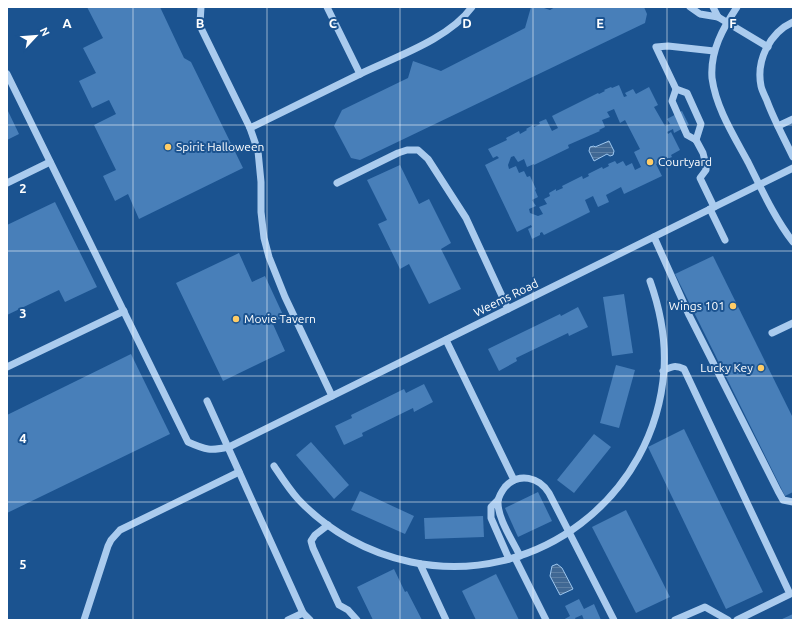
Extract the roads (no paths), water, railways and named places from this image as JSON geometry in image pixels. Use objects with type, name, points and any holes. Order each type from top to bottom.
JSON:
[{"type":"street","points":[[201,7],[200,23],[202,30],[250,128],[258,151],[261,182],[261,212],[264,238],[270,257],[285,297],[332,396]]},
{"type":"street","points":[[328,7],[360,74]]},
{"type":"street","points":[[250,128],[427,42],[452,27],[463,18],[472,7]]},
{"type":"street","points":[[690,7],[700,14],[718,16]]},
{"type":"street","points":[[713,7],[718,16],[768,47]]},
{"type":"street","points":[[737,7],[720,34],[714,51],[712,78],[724,117],[758,185],[782,228],[793,242]]},
{"type":"street","points":[[793,22],[780,30],[768,47],[763,55],[760,72],[761,87],[793,156]]},
{"type":"street","points":[[714,51],[668,46],[656,47],[676,89],[672,101],[687,135],[696,140],[706,165],[706,170],[700,178],[725,240]]},
{"type":"street","name":"Weems Road","points":[[7,74],[188,442],[203,449],[214,450],[229,447],[793,168]]},
{"type":"street","points":[[676,89],[687,93],[701,124],[696,140]]},
{"type":"street","points":[[778,126],[793,119]]},
{"type":"street","points":[[337,183],[398,153],[407,150],[418,150],[428,159],[466,218],[508,309]]},
{"type":"street","points":[[7,183],[50,162]]},
{"type":"street","points":[[654,237],[689,315],[778,491],[783,500],[793,502]]},
{"type":"street","points":[[274,466],[298,498],[328,526],[345,537],[375,551],[400,560],[420,564],[460,567],[480,565],[515,558],[544,546],[570,532],[589,518],[604,504],[629,473],[639,456],[654,419],[660,399],[664,371],[661,319],[650,281]]},
{"type":"street","points":[[7,367],[124,311]]},
{"type":"street","points":[[772,333],[793,323]]},
{"type":"street","points":[[446,340],[514,480]]},
{"type":"street","points":[[664,371],[670,367],[677,366],[684,369],[790,594],[737,620]]},
{"type":"street","points":[[207,400],[229,447],[238,472],[303,613],[310,620]]},
{"type":"street","points":[[84,620],[108,546],[120,530],[238,472]]},
{"type":"street","points":[[546,620],[515,558],[491,518],[491,507],[498,500],[503,489],[514,480],[528,478],[541,483],[549,493],[614,620]]},
{"type":"street","points":[[498,500],[501,517],[515,558]]},
{"type":"street","points":[[328,526],[315,535],[311,541],[313,548],[339,605],[348,610],[357,620]]},
{"type":"street","points":[[420,564],[446,620]]},
{"type":"street","points":[[675,620],[705,607],[728,620]]},
{"type":"street","points":[[288,620],[303,613]]},
{"type":"water","points":[[609,141],[614,151],[613,155],[610,156],[607,154],[594,161],[589,151],[590,147],[595,147]]},
{"type":"water","points":[[557,564],[562,568],[573,589],[560,595],[550,576],[552,566]]},
{"type":"place","name":"Spirit Halloween","points":[[168,147]]},
{"type":"place","name":"Courtyard","points":[[650,162]]},
{"type":"place","name":"Wings 101","points":[[733,306]]},
{"type":"place","name":"Movie Tavern","points":[[236,319]]},
{"type":"place","name":"Lucky Key","points":[[761,368]]}]
